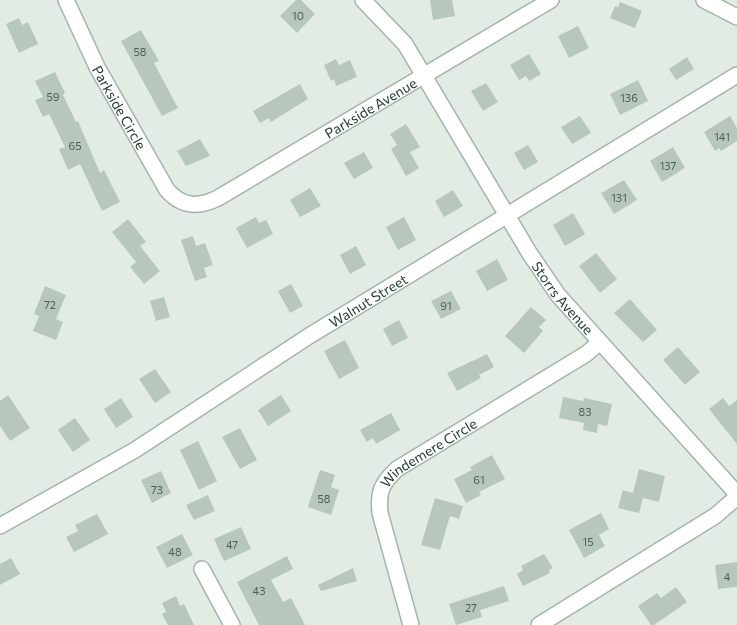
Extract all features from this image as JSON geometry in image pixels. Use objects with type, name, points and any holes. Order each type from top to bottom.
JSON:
[{"type":"street","name":"Parkside Circle","points":[[66,0],[97,66],[162,182],[173,196],[186,204]]},
{"type":"street","points":[[363,0],[400,37],[425,75]]},
{"type":"street","name":"Parkside Avenue","points":[[186,204],[202,204],[218,198],[551,0]]},
{"type":"street","points":[[704,0],[737,17]]},
{"type":"street","name":"Storrs Avenue","points":[[425,75],[548,281],[599,342],[737,496]]},
{"type":"street","name":"Walnut Street","points":[[0,526],[135,450],[309,336],[737,75]]},
{"type":"street","name":"Windemere Circle","points":[[411,625],[380,513],[378,496],[384,482],[397,469],[578,358],[599,342]]},
{"type":"street","points":[[539,625],[715,516],[737,496]]},
{"type":"street","points":[[202,569],[232,625]]},
{"type":"building","points":[[296,0],[301,0],[315,14],[297,33],[280,16]]},
{"type":"building","points":[[430,0],[452,0],[455,16],[433,20]]},
{"type":"building","points":[[620,2],[642,11],[635,28],[610,18],[615,6],[618,7]]},
{"type":"building","points":[[19,18],[22,25],[28,22],[38,44],[19,53],[6,24]]},
{"type":"building","points":[[578,26],[589,48],[569,58],[558,36]]},
{"type":"building","points":[[141,30],[159,61],[154,63],[178,108],[162,116],[121,41]]},
{"type":"building","points":[[529,54],[541,74],[529,81],[526,76],[519,80],[510,65]]},
{"type":"building","points":[[687,57],[694,69],[676,80],[669,69]]},
{"type":"building","points":[[336,59],[339,65],[350,60],[357,77],[336,86],[334,79],[331,81],[324,65]]},
{"type":"building","points":[[55,72],[65,93],[63,95],[76,122],[78,121],[100,173],[104,170],[120,202],[102,211],[80,164],[68,170],[59,149],[65,147],[49,114],[43,117],[35,100],[43,97],[35,81]]},
{"type":"building","points":[[638,80],[648,101],[620,115],[610,94]]},
{"type":"building","points":[[486,83],[498,102],[483,111],[471,91]]},
{"type":"building","points":[[300,84],[308,99],[271,122],[269,118],[260,123],[253,111]]},
{"type":"building","points":[[580,116],[591,133],[572,144],[561,127]]},
{"type":"building","points":[[730,116],[737,128],[737,141],[721,151],[719,148],[715,151],[704,132]]},
{"type":"building","points":[[406,124],[420,147],[410,152],[419,168],[406,176],[391,149],[397,145],[390,134]]},
{"type":"building","points":[[200,139],[210,156],[186,166],[177,151]]},
{"type":"building","points":[[528,145],[538,162],[524,170],[514,153]]},
{"type":"building","points":[[673,147],[685,168],[662,182],[650,161]]},
{"type":"building","points":[[364,152],[373,168],[354,179],[344,163]]},
{"type":"building","points":[[624,180],[637,200],[614,214],[601,193]]},
{"type":"building","points":[[310,188],[321,206],[300,217],[290,200]]},
{"type":"building","points":[[453,190],[463,206],[444,217],[435,201]]},
{"type":"building","points":[[573,213],[585,234],[565,246],[553,225]]},
{"type":"building","points":[[256,217],[259,223],[266,220],[273,234],[247,248],[236,228]]},
{"type":"building","points":[[404,217],[416,240],[398,250],[386,227]]},
{"type":"building","points":[[128,219],[146,242],[140,246],[160,271],[144,284],[130,267],[136,262],[112,232]]},
{"type":"building","points":[[193,236],[196,246],[205,243],[213,265],[204,268],[207,277],[195,281],[181,240]]},
{"type":"building","points":[[356,246],[366,265],[350,274],[340,255]]},
{"type":"building","points":[[596,253],[617,279],[600,293],[579,266]]},
{"type":"building","points":[[497,259],[508,280],[487,291],[476,271]]},
{"type":"building","points":[[291,284],[303,306],[290,313],[278,291]]},
{"type":"building","points":[[45,286],[66,295],[56,319],[63,322],[56,340],[33,331],[39,316],[34,314]]},
{"type":"building","points":[[451,291],[461,309],[441,319],[431,301]]},
{"type":"building","points":[[164,297],[170,317],[156,321],[150,301]]},
{"type":"building","points":[[630,299],[657,330],[643,342],[614,313]]},
{"type":"building","points":[[531,307],[546,320],[539,327],[543,331],[524,353],[505,336]]},
{"type":"building","points":[[399,320],[408,338],[392,346],[383,329]]},
{"type":"building","points":[[345,340],[359,368],[339,379],[324,351]]},
{"type":"building","points":[[678,347],[700,372],[685,385],[663,360]]},
{"type":"building","points":[[487,354],[494,367],[479,375],[481,378],[457,391],[447,373]]},
{"type":"building","points":[[155,369],[171,392],[155,403],[139,379]]},
{"type":"building","points":[[8,395],[30,428],[10,441],[0,426],[0,401]]},
{"type":"building","points":[[281,395],[291,411],[268,426],[258,410]]},
{"type":"building","points":[[563,397],[583,401],[584,398],[612,404],[607,426],[598,424],[597,433],[583,430],[584,423],[559,418]]},
{"type":"building","points":[[121,398],[133,417],[116,428],[104,409]]},
{"type":"building","points":[[723,398],[729,406],[737,400],[737,444],[709,409]]},
{"type":"building","points":[[391,413],[400,430],[376,444],[373,438],[367,442],[360,430]]},
{"type":"building","points":[[75,418],[90,440],[73,452],[58,430]]},
{"type":"building","points":[[240,428],[257,460],[240,469],[222,437]]},
{"type":"building","points":[[198,441],[217,481],[199,490],[180,450]]},
{"type":"building","points":[[492,455],[505,479],[479,492],[481,495],[466,503],[454,479],[472,470],[470,467]]},
{"type":"building","points":[[639,469],[665,476],[659,502],[643,498],[639,513],[618,508],[623,490],[633,493]]},
{"type":"building","points":[[320,470],[335,475],[331,487],[339,490],[331,515],[308,507]]},
{"type":"building","points":[[161,471],[171,493],[152,503],[141,480]]},
{"type":"building","points":[[208,495],[215,511],[194,520],[186,505]]},
{"type":"building","points":[[435,498],[463,506],[459,519],[450,516],[440,550],[421,545]]},
{"type":"building","points":[[601,513],[609,529],[599,535],[605,546],[584,558],[569,530]]},
{"type":"building","points":[[97,514],[108,534],[74,552],[66,537],[78,531],[75,525]]},
{"type":"building","points":[[241,527],[251,549],[224,561],[214,539]]},
{"type":"building","points":[[182,534],[193,555],[167,568],[156,547]]},
{"type":"building","points":[[544,554],[553,568],[549,570],[550,573],[523,586],[517,574],[523,570],[521,566]]},
{"type":"building","points":[[287,556],[293,569],[271,580],[283,602],[291,598],[305,625],[259,625],[237,582]]},
{"type":"building","points":[[11,558],[20,574],[0,585],[0,564]]},
{"type":"building","points":[[737,562],[737,587],[718,589],[715,565]]},
{"type":"building","points":[[353,568],[357,581],[321,591],[318,585]]},
{"type":"building","points":[[504,586],[509,601],[480,610],[482,617],[456,625],[449,604]]},
{"type":"building","points":[[676,587],[687,602],[654,625],[651,625],[638,606],[657,593],[661,598]]},
{"type":"building","points":[[176,596],[180,606],[184,604],[194,625],[168,625],[162,614],[166,612],[162,603]]}]
